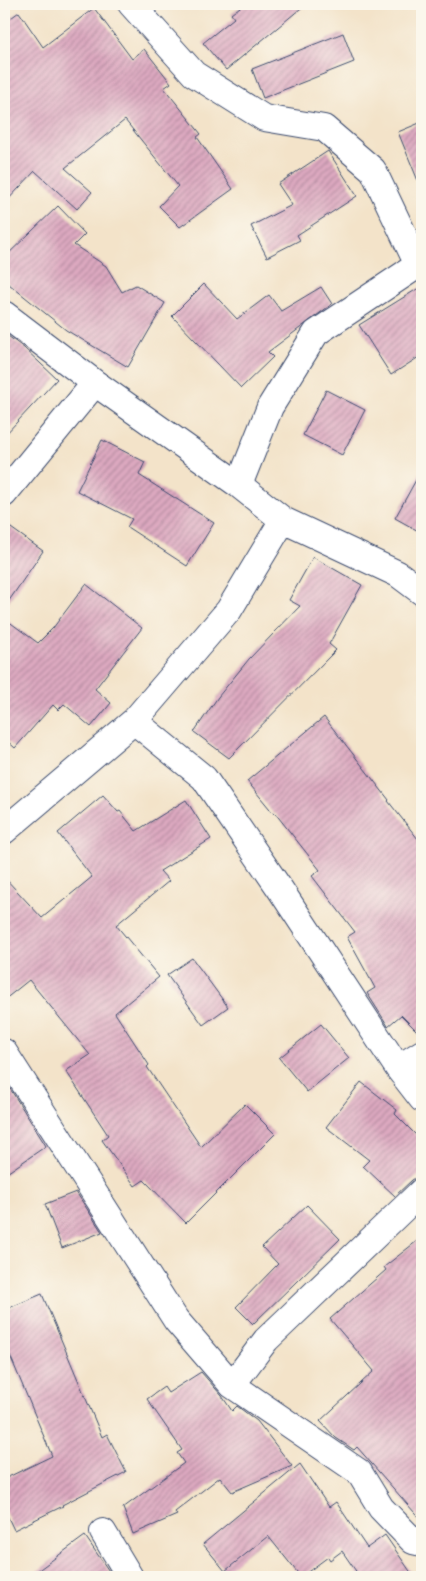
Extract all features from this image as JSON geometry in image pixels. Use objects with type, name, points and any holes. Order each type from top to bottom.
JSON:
[{"type":"street","points":[[131,4],[194,74],[264,118],[324,128],[373,170],[420,265],[316,333],[270,407],[239,485]]},
{"type":"street","points":[[4,314],[95,384],[239,485],[283,520],[398,574],[422,592]]},
{"type":"street","points":[[4,494],[95,384]]},
{"type":"street","points":[[4,831],[134,721],[229,610],[283,520]]},
{"type":"street","points":[[134,721],[204,778],[398,1068],[422,1099]]},
{"type":"street","points":[[4,1052],[176,1320],[232,1385],[359,1472],[380,1508],[413,1540],[422,1543]]},
{"type":"street","points":[[398,1068],[422,1053]]},
{"type":"street","points":[[232,1385],[266,1340],[422,1191]]},
{"type":"street","points":[[104,1532],[130,1577]]},
{"type":"building","points":[[244,4],[306,4],[226,70],[203,43],[234,18],[231,14]]},
{"type":"building","points":[[94,8],[132,59],[144,49],[171,83],[164,88],[201,134],[197,137],[233,189],[180,227],[159,206],[178,186],[125,120],[65,168],[92,192],[77,209],[35,171],[4,204],[4,23],[19,12],[43,47]]},
{"type":"building","points":[[343,33],[354,62],[263,98],[252,69]]},
{"type":"building","points":[[422,122],[422,188],[421,188],[398,132]]},
{"type":"building","points":[[328,151],[357,196],[297,235],[300,240],[267,257],[251,226],[292,205],[278,184]]},
{"type":"building","points":[[58,206],[85,234],[74,245],[106,266],[122,292],[136,285],[165,303],[128,367],[66,330],[4,280],[4,258]]},
{"type":"building","points":[[204,284],[237,319],[269,295],[281,311],[321,287],[332,304],[268,352],[273,357],[241,388],[172,316]]},
{"type":"building","points":[[422,286],[422,355],[391,375],[359,325]]},
{"type":"building","points":[[4,333],[24,348],[57,379],[4,436]]},
{"type":"building","points":[[326,390],[365,410],[342,455],[303,435]]},
{"type":"building","points":[[102,440],[145,462],[139,475],[214,523],[187,566],[127,527],[132,519],[77,491]]},
{"type":"building","points":[[422,469],[422,533],[395,518]]},
{"type":"building","points":[[4,523],[43,551],[4,608]]},
{"type":"building","points":[[313,557],[362,585],[329,644],[336,650],[229,758],[194,732],[218,697],[249,659],[300,606],[289,600]]},
{"type":"building","points":[[86,584],[142,628],[95,689],[111,703],[91,727],[64,704],[58,710],[53,705],[15,748],[4,738],[4,618],[38,643],[53,628]]},
{"type":"building","points":[[324,717],[422,844],[422,1036],[401,1015],[388,1026],[367,993],[375,988],[347,937],[355,932],[312,876],[320,870],[247,781]]},
{"type":"building","points":[[103,795],[118,812],[120,811],[136,831],[186,800],[211,839],[160,871],[169,881],[116,925],[159,977],[115,1013],[149,1065],[147,1067],[201,1147],[245,1104],[275,1134],[186,1223],[144,1180],[135,1186],[102,1140],[108,1135],[66,1071],[90,1055],[29,980],[4,1000],[4,877],[42,918],[92,877],[58,833]]},
{"type":"building","points":[[192,958],[228,1007],[203,1025],[167,975]]},
{"type":"building","points":[[321,1024],[349,1058],[307,1092],[279,1058]]},
{"type":"building","points":[[4,1079],[46,1146],[4,1175]]},
{"type":"building","points":[[361,1082],[397,1110],[395,1114],[422,1141],[422,1174],[412,1180],[395,1196],[363,1166],[369,1160],[326,1127]]},
{"type":"building","points":[[76,1192],[102,1232],[62,1248],[45,1204]]},
{"type":"building","points":[[307,1205],[340,1239],[253,1324],[236,1307],[278,1264],[262,1247]]},
{"type":"building","points":[[422,1237],[422,1521],[357,1447],[354,1450],[336,1438],[320,1421],[374,1371],[330,1319],[386,1270],[384,1267]]},
{"type":"building","points":[[42,1294],[102,1437],[107,1434],[126,1472],[14,1530],[4,1509],[4,1479],[52,1456],[4,1341],[4,1310]]},
{"type":"building","points":[[201,1372],[222,1396],[232,1411],[237,1406],[257,1421],[292,1466],[232,1492],[220,1477],[175,1512],[177,1515],[133,1534],[123,1508],[184,1463],[177,1453],[182,1450],[147,1399],[164,1387],[168,1393]]},
{"type":"building","points":[[300,1464],[329,1507],[336,1502],[367,1548],[385,1535],[414,1577],[360,1577],[342,1551],[330,1560],[328,1557],[301,1577],[268,1536],[225,1571],[203,1544]]},
{"type":"building","points":[[85,1536],[113,1577],[29,1577]]}]
